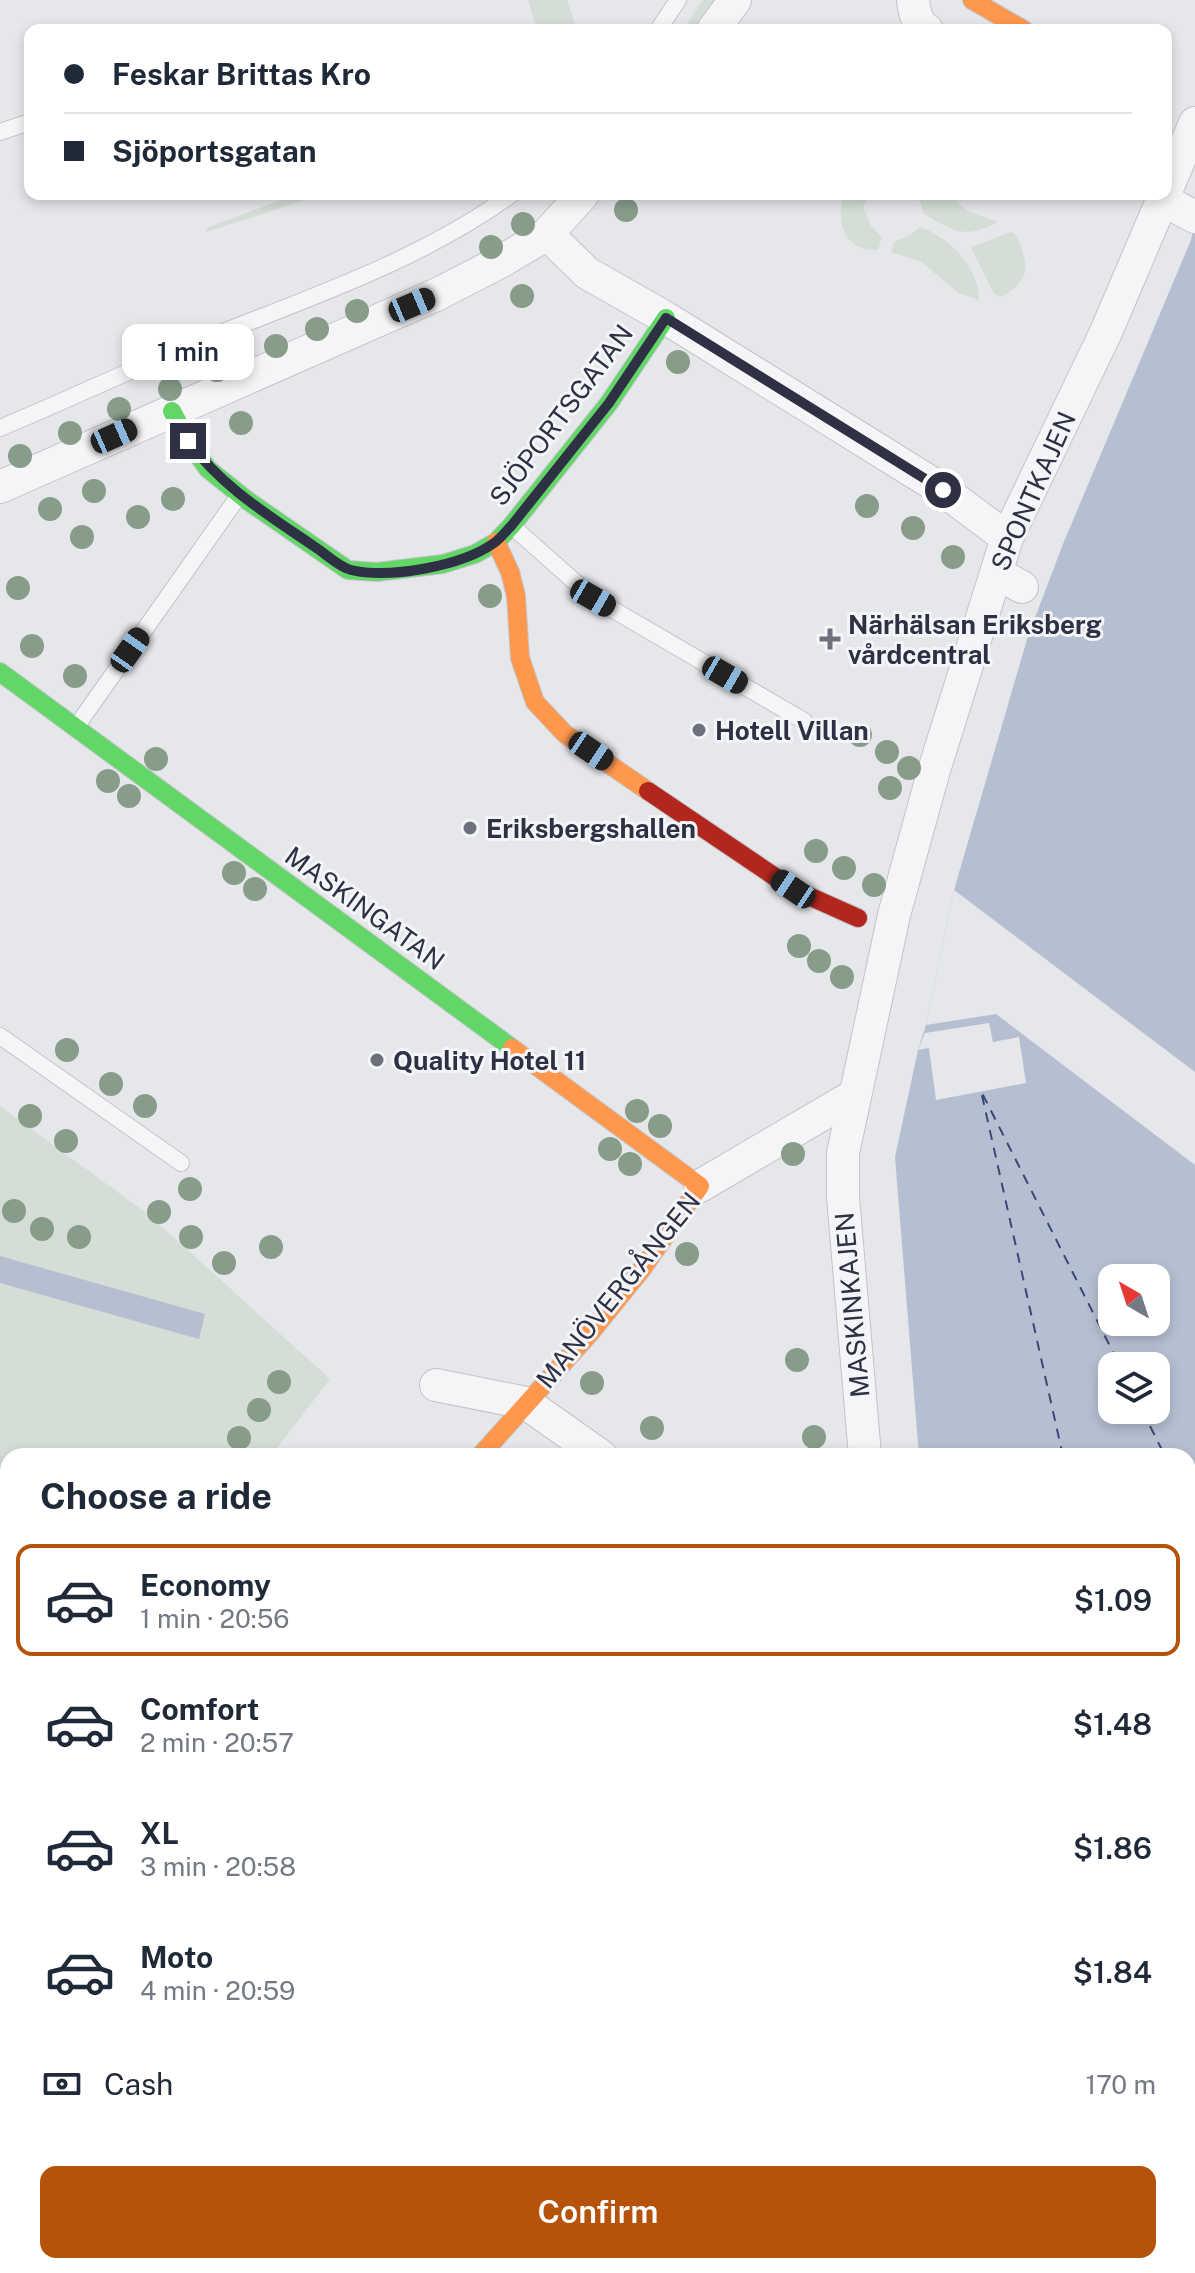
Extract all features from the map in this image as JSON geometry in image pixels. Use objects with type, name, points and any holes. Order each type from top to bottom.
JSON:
[{"type":"street","points":[[717,24],[735,0]]},
{"type":"street","points":[[913,0],[914,12],[923,24]]},
{"type":"street","points":[[972,0],[1014,24]]},
{"type":"street","name":"SPONTKAJEN","points":[[1172,180],[1181,160],[1182,134]]},
{"type":"street","points":[[0,487],[438,294],[547,234],[578,200]]},
{"type":"street","points":[[1163,200],[1195,217]]},
{"type":"street","name":"SPONTKAJEN","points":[[843,1153],[902,886],[934,770],[1009,580],[1007,538],[1106,332],[1163,200]]},
{"type":"street","points":[[547,234],[587,273],[666,318],[943,490],[1007,538]]},
{"type":"street","name":"SJÖPORTSGATAN","points":[[172,411],[208,469],[348,570],[377,572],[443,564],[475,554],[496,542],[512,525],[609,403],[666,318]]},
{"type":"street","name":"SJÖPORTSGATAN","points":[[496,542],[510,572],[516,596],[520,658],[535,702],[565,734],[793,889],[858,918]]},
{"type":"street","name":"MASKINGATAN","points":[[0,672],[700,1186]]},
{"type":"street","name":"MANÖVERGÅNGEN","points":[[487,1448],[599,1322],[642,1269],[700,1186],[855,1095]]},
{"type":"street","name":"MASKINKAJEN","points":[[843,1153],[843,1197],[864,1448]]},
{"type":"street","points":[[436,1385],[526,1403],[590,1448]]},
{"type":"lane","points":[[662,24],[678,0]]},
{"type":"lane","points":[[0,132],[24,124]]},
{"type":"lane","points":[[0,428],[142,364],[401,258],[458,229],[503,200]]},
{"type":"lane","points":[[75,728],[240,495]]},
{"type":"lane","points":[[512,525],[593,598],[804,721]]},
{"type":"lane","points":[[0,1036],[181,1163]]},
{"type":"shaded area","points":[[528,0],[567,0],[575,24],[535,24]]},
{"type":"shaded area","points":[[703,0],[721,0],[705,24],[687,24]]},
{"type":"shaded area","points":[[282,200],[305,200],[206,232],[208,227]]},
{"type":"shaded area","points":[[842,200],[867,200],[863,207],[871,226],[882,237],[878,250],[857,246],[850,240],[842,224]]},
{"type":"shaded area","points":[[919,200],[955,200],[967,211],[998,222],[976,231],[959,231],[923,213]]},
{"type":"shaded area","points":[[920,227],[941,238],[960,255],[974,276],[979,300],[959,293],[920,261],[891,252],[894,242]]},
{"type":"shaded area","points":[[1011,232],[1015,234],[1023,253],[1025,270],[1018,284],[1001,297],[994,294],[971,247]]},
{"type":"shaded area","points":[[0,1106],[149,1215],[330,1379],[277,1448],[0,1448]]},
{"type":"water","points":[[1195,220],[1195,1448],[918,1448],[895,1157],[954,890],[1028,636],[1063,544],[1191,240]]},
{"type":"water","points":[[0,1256],[205,1314],[199,1339],[0,1283]]},
{"type":"pier","points":[[954,890],[1195,1072],[1195,1165],[996,1014],[926,1025]]},
{"type":"pier","points":[[989,1023],[993,1042],[1019,1037],[1026,1083],[936,1100],[929,1048],[918,1050],[925,1033]]},
{"type":"ferry route","points":[[1061,1448],[981,1091],[1113,1352]]},
{"type":"ferry route","points":[[1149,1424],[1161,1448]]},
{"type":"traffic: fast","points":[[172,411],[208,469],[248,501],[348,570],[377,572],[443,564],[475,554],[496,542],[512,525],[609,403],[666,318]]},
{"type":"traffic: fast","points":[[0,672],[512,1048]]},
{"type":"traffic: slow","points":[[972,0],[1014,24]]},
{"type":"traffic: slow","points":[[496,542],[510,572],[516,596],[520,658],[535,702],[565,734],[648,791]]},
{"type":"traffic: slow","points":[[487,1448],[591,1332],[642,1269],[700,1186],[512,1048]]},
{"type":"traffic: jam","points":[[648,791],[793,889],[858,918]]},
{"type":"place","name":"Närhälsan Eriksberg vårdcentral","points":[[830,639]]},
{"type":"place","name":"Hotell Villan","points":[[699,730]]},
{"type":"place","name":"Eriksbergshallen","points":[[470,828]]},
{"type":"place","name":"Quality Hotel 11","points":[[377,1060]]},
{"type":"route","points":[[188,441],[208,469],[248,501],[348,570],[410,570],[443,564],[475,554],[496,542],[512,525],[609,403],[666,318],[943,490]]}]
